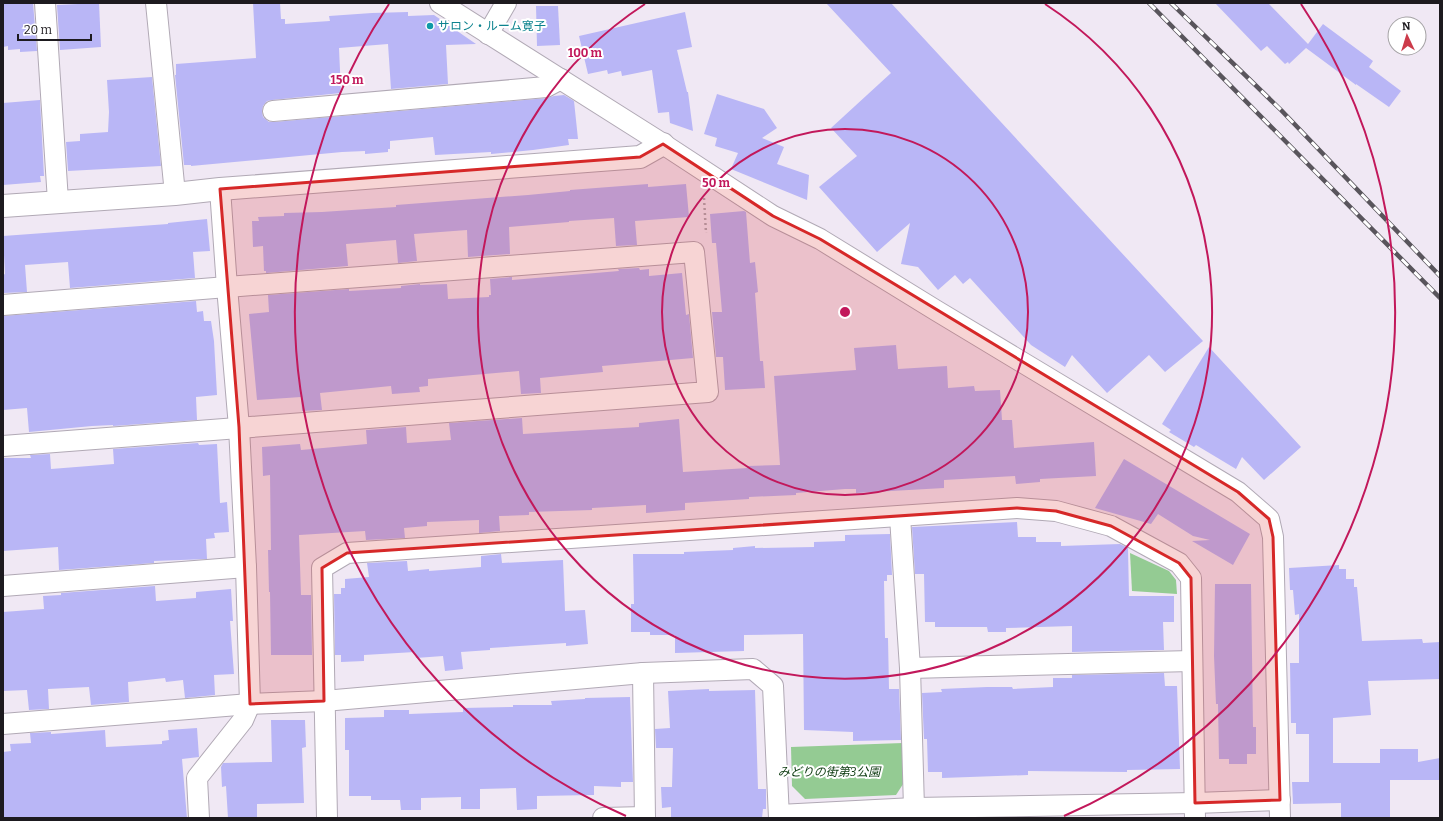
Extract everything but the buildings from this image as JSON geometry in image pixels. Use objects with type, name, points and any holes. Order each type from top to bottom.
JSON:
[{"type":"street","points":[[45,3],[58,201]]},
{"type":"street","points":[[156,3],[175,194]]},
{"type":"street","points":[[3,724],[250,704],[324,701],[643,673],[753,669],[772,686],[779,816],[914,808],[1195,811],[1280,809],[1273,537],[1269,519],[1238,492],[820,239],[773,216],[663,144],[440,3]]},
{"type":"street","points":[[488,34],[506,3]]},
{"type":"street","points":[[273,111],[546,87],[561,79]]},
{"type":"street","points":[[3,206],[175,194],[220,189],[640,157],[663,144]]},
{"type":"street","points":[[199,818],[197,778],[243,720],[250,704],[246,567],[239,427],[220,189]]},
{"type":"street","points":[[3,305],[694,252],[708,392],[3,446]]},
{"type":"street","points":[[327,818],[322,568],[347,553],[1017,508],[1056,511],[1111,526],[1179,563],[1191,578],[1195,811]]},
{"type":"street","points":[[900,516],[910,668],[914,808]]},
{"type":"street","points":[[3,586],[246,567]]},
{"type":"street","points":[[910,668],[1192,660]]},
{"type":"street","points":[[603,818],[645,817],[643,673]]},
{"type":"path","points":[[694,252],[706,234],[704,199],[711,175]]},
{"type":"highlighted area","points":[[663,144],[773,216],[820,239],[1238,492],[1269,519],[1273,537],[1280,800],[1195,803],[1191,578],[1179,563],[1111,526],[1056,511],[1017,508],[347,553],[322,568],[324,701],[250,704],[239,427],[220,189],[640,157]]},
{"type":"green space","points":[[1130,553],[1169,571],[1176,580],[1177,594],[1132,591]]},
{"type":"green space","name":"みどりの街第3公園","points":[[903,743],[905,781],[896,795],[805,799],[792,786],[791,747]]},
{"type":"railway","points":[[1149,3],[1440,298]]},
{"type":"railway","points":[[1171,3],[1281,110],[1440,276]]},
{"type":"place","name":"サロン・ルーム寛子","points":[[430,26]]}]
